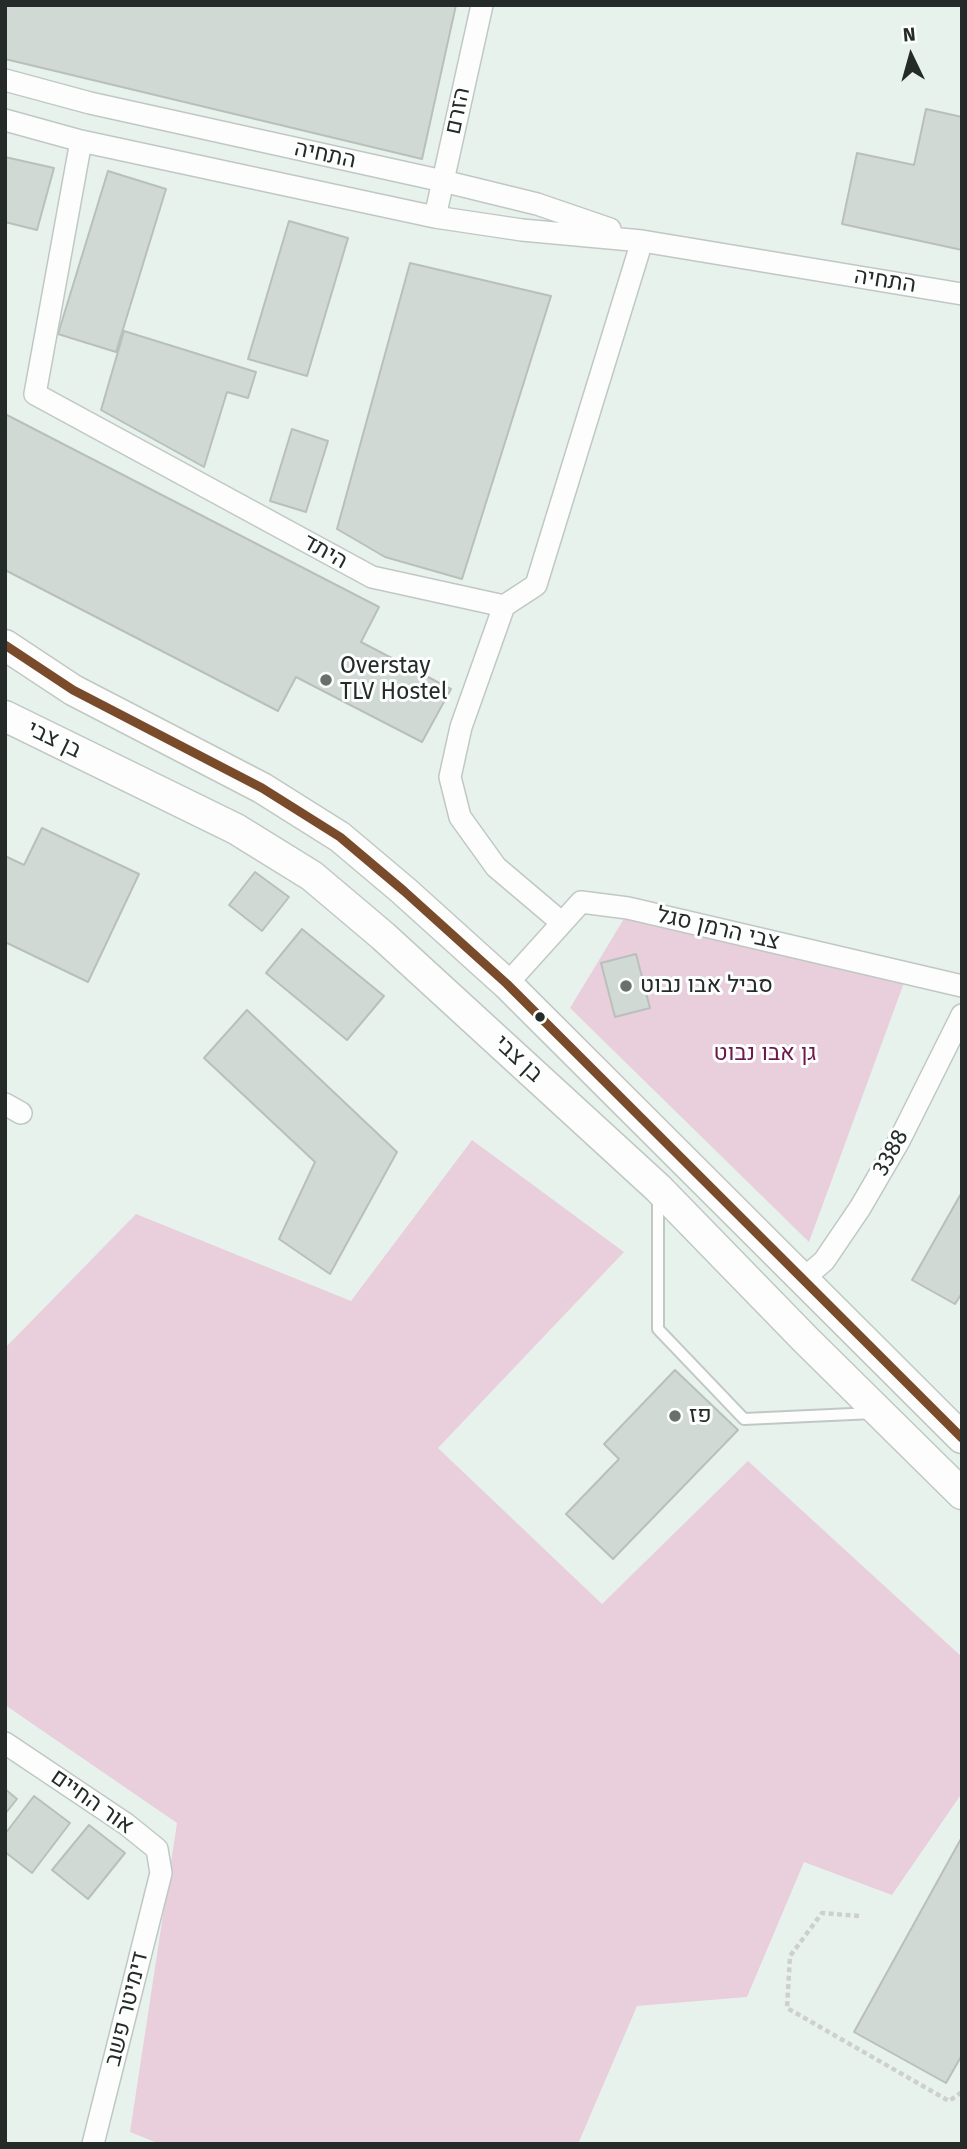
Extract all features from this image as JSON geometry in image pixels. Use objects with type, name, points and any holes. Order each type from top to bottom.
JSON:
[{"type":"main road","name":"בן צבי","points":[[5,645],[73,690],[262,788],[340,837],[507,984],[962,1438]]},
{"type":"main road","name":"בן צבי","points":[[5,716],[236,829],[312,876],[383,936],[658,1188],[962,1494]]},
{"type":"street","name":"הזרם","points":[[435,217],[482,5]]},
{"type":"street","name":"התחיה","points":[[5,80],[90,103],[537,204],[642,240]]},
{"type":"street","name":"התחיה","points":[[5,120],[81,141],[435,217],[522,230],[642,240],[962,294]]},
{"type":"street","name":"היתד","points":[[81,141],[35,394],[372,577],[504,606]]},
{"type":"street","points":[[561,922],[496,867],[460,817],[450,777],[461,727],[504,606],[536,585],[642,240]]},
{"type":"street","name":"צבי הרמן סגל","points":[[507,984],[581,902],[628,908],[962,986]]},
{"type":"street","name":"3388","points":[[803,1279],[824,1261],[860,1208],[899,1141],[962,1015]]},
{"type":"street","name":"אור החיים","points":[[5,1743],[126,1824],[157,1849],[161,1873]]},
{"type":"street","name":"דימיטר פשב","points":[[93,2144],[161,1873]]},
{"type":"lane","points":[[658,1188],[658,1329],[744,1419],[880,1413]]},
{"type":"path","points":[[859,1916],[822,1913],[790,1956],[788,2008],[949,2101],[962,2092]]},
{"type":"green space","name":"גן אבו נבוט","points":[[625,917],[905,980],[809,1242],[570,1008]]},
{"type":"green space","points":[[472,1140],[624,1252],[438,1448],[602,1604],[748,1461],[962,1657],[962,1793],[892,1895],[804,1862],[747,1997],[637,2006],[578,2144],[160,2144],[130,2132],[177,1823],[5,1705],[5,1348],[136,1214],[351,1301]]},
{"type":"building","points":[[5,5],[456,5],[422,159],[5,59]]},
{"type":"building","points":[[926,109],[962,117],[962,250],[842,224],[857,153],[914,165]]},
{"type":"building","points":[[5,157],[54,168],[37,230],[5,222]]},
{"type":"building","points":[[108,171],[166,189],[116,352],[58,334]]},
{"type":"building","points":[[289,221],[348,238],[307,376],[248,359]]},
{"type":"building","points":[[410,263],[551,296],[462,579],[385,557],[337,529]]},
{"type":"building","points":[[124,331],[256,372],[248,398],[227,392],[204,467],[101,410]]},
{"type":"building","points":[[5,414],[379,607],[361,642],[451,689],[422,742],[296,677],[278,711],[5,570]]},
{"type":"building","points":[[292,429],[328,441],[306,512],[270,501]]},
{"type":"building","points":[[42,828],[139,874],[88,982],[5,942],[5,856],[24,865]]},
{"type":"building","points":[[255,872],[289,897],[262,931],[229,905]]},
{"type":"building","points":[[302,929],[384,996],[347,1040],[266,973]]},
{"type":"building","name":"סביל אבו נבוט","points":[[636,954],[650,1008],[615,1017],[601,963]]},
{"type":"building","points":[[247,1010],[397,1152],[330,1274],[279,1239],[315,1162],[204,1058]]},
{"type":"building","points":[[962,1192],[962,1293],[955,1304],[912,1280]]},
{"type":"building","points":[[675,1370],[738,1430],[613,1559],[566,1514],[619,1459],[604,1444]]},
{"type":"building","points":[[5,1789],[17,1799],[5,1814]]},
{"type":"building","points":[[34,1796],[70,1823],[32,1873],[5,1852],[5,1834]]},
{"type":"building","points":[[89,1825],[125,1853],[88,1899],[52,1870]]},
{"type":"building","points":[[962,1837],[962,2055],[946,2083],[854,2032]]},
{"type":"transit line","points":[[5,645],[73,690],[262,788],[340,837],[507,984],[962,1438]]},
{"type":"place","name":"Overstay TLV Hostel","points":[[326,680]]},
{"type":"place","name":"סביל אבו נבוט","points":[[626,986]]},
{"type":"place","name":"פז","points":[[675,1416]]}]
